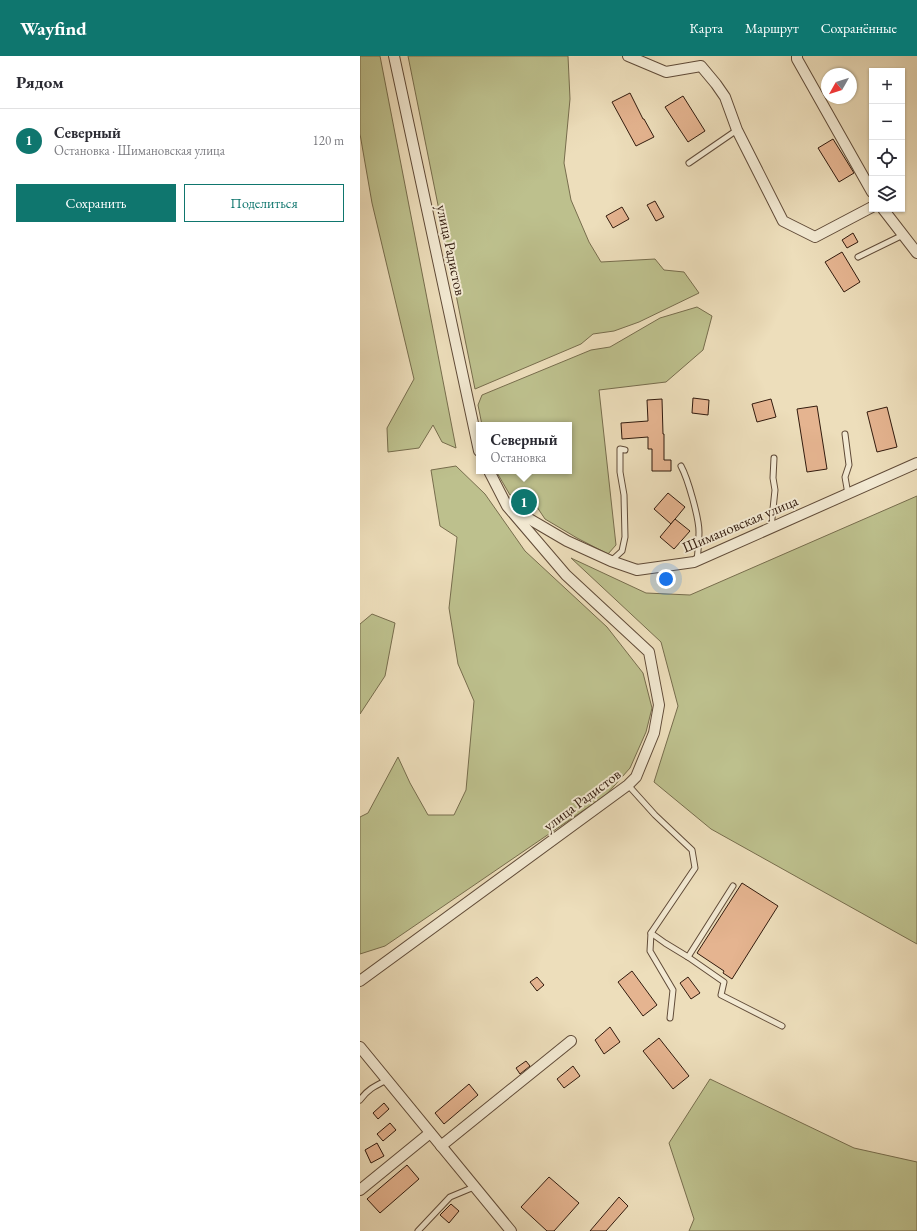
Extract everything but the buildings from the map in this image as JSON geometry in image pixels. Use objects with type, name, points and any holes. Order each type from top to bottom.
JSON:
[{"type":"street","name":"улица Радистов","points":[[394,56],[476,437]]},
{"type":"street","points":[[628,56],[666,72],[701,66],[725,97],[737,130],[783,220],[815,237],[869,209]]},
{"type":"street","points":[[797,56],[869,187]]},
{"type":"street","points":[[885,212],[917,253]]},
{"type":"street","name":"Шимановская улица","points":[[507,506],[567,541],[611,561],[637,570],[697,561],[917,463]]},
{"type":"street","name":"улица Радистов","points":[[360,981],[628,785],[636,776],[654,734],[659,705],[649,652],[566,575],[507,506],[491,474]]},
{"type":"street","points":[[441,1146],[571,1041]]},
{"type":"street","points":[[360,1047],[511,1231]]},
{"type":"street","points":[[360,1190],[430,1133]]},
{"type":"lane","points":[[689,163],[737,130]]},
{"type":"lane","points":[[858,257],[903,235]]},
{"type":"lane","points":[[845,434],[849,465],[845,477],[848,494]]},
{"type":"lane","points":[[611,561],[622,551],[625,537],[624,495],[620,472],[620,449],[625,450]]},
{"type":"lane","points":[[771,528],[775,490],[774,458]]},
{"type":"lane","points":[[681,466],[685,473],[698,520],[699,532],[697,561]]},
{"type":"lane","points":[[628,785],[655,815],[692,850],[696,868],[651,933],[650,951],[673,990],[670,1018]]},
{"type":"lane","points":[[688,957],[733,886]]},
{"type":"lane","points":[[651,933],[724,982],[721,995],[782,1026]]},
{"type":"lane","points":[[360,1100],[366,1092],[387,1080]]},
{"type":"lane","points":[[418,1231],[450,1198],[474,1186]]},
{"type":"green space","points":[[360,56],[380,56],[456,448],[442,442],[433,425],[419,448],[388,452],[387,428],[414,379],[372,203],[360,134]]},
{"type":"green space","points":[[408,56],[568,56],[570,99],[564,163],[571,200],[589,242],[601,262],[655,259],[664,270],[684,272],[699,293],[639,322],[614,331],[593,334],[581,344],[475,389]]},
{"type":"green space","points":[[697,307],[712,316],[703,350],[666,382],[599,390],[616,545],[608,554],[545,519],[527,492],[510,495],[498,474],[572,474],[572,422],[481,422],[478,405],[482,395],[591,350],[610,347],[660,318]]},
{"type":"green space","points":[[456,466],[485,494],[525,551],[607,627],[643,673],[652,708],[646,732],[630,768],[606,795],[385,946],[360,954],[360,817],[368,813],[398,757],[410,783],[428,815],[454,815],[466,790],[474,701],[458,664],[449,608],[457,537],[440,526],[431,470]]},
{"type":"green space","points":[[917,496],[917,944],[711,829],[654,782],[678,706],[661,642],[571,558],[646,593],[690,595]]},
{"type":"green space","points":[[372,614],[395,623],[385,676],[360,714],[360,624]]},
{"type":"green space","points":[[710,1079],[854,1148],[917,1162],[917,1231],[689,1231],[694,1219],[669,1143]]},
{"type":"place","name":"Северный","points":[[524,502]]}]
